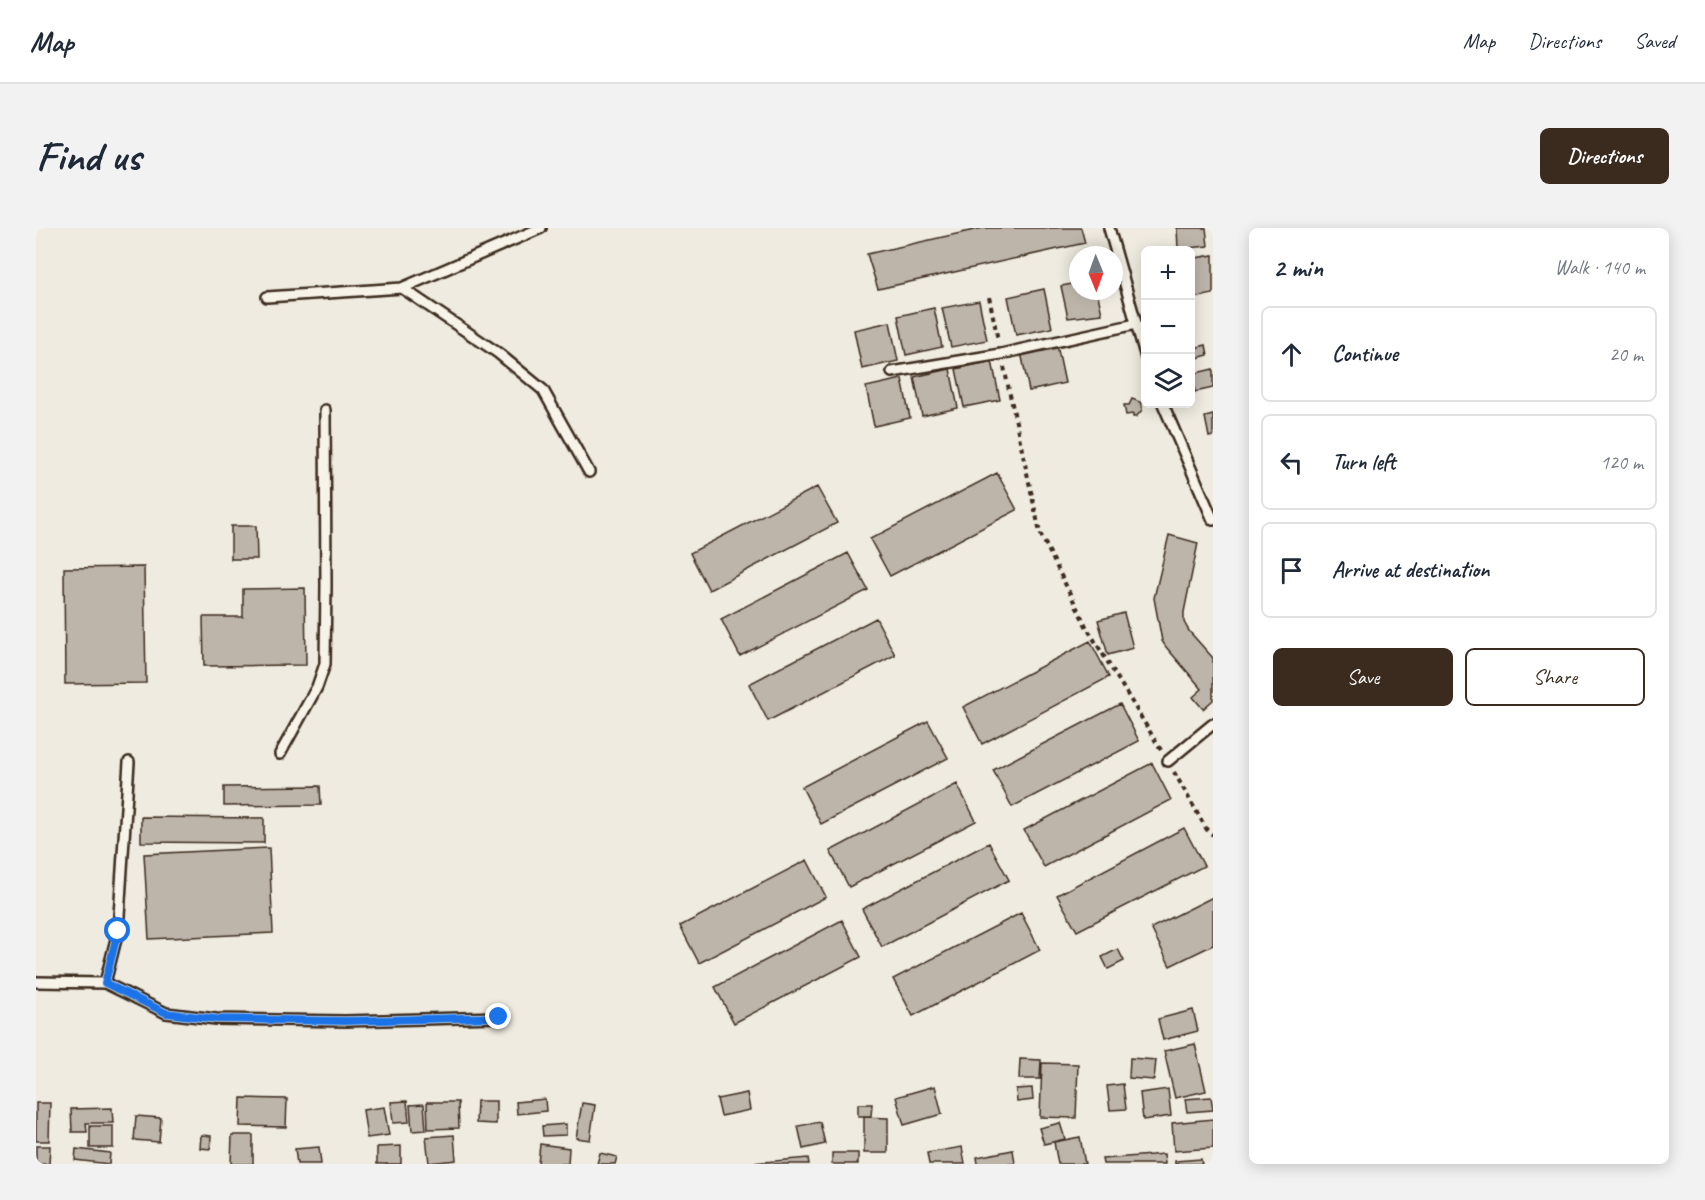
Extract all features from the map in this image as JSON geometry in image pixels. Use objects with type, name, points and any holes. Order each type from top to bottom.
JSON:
[{"type":"lane","points":[[267,297],[402,288],[541,228]]},
{"type":"lane","points":[[1109,228],[1145,354]]},
{"type":"lane","points":[[402,288],[498,353],[543,390],[589,472]]},
{"type":"lane","points":[[892,372],[1001,354],[1136,324]]},
{"type":"lane","points":[[1165,408],[1213,520]]},
{"type":"lane","points":[[280,754],[317,687],[324,663],[325,410]]},
{"type":"lane","points":[[1168,761],[1213,724]]},
{"type":"lane","points":[[105,983],[118,931],[129,762]]},
{"type":"lane","points":[[36,982],[105,983],[166,1013],[216,1019],[345,1021],[499,1017]]},
{"type":"path","points":[[989,297],[1040,533],[1088,628],[1207,830],[1213,835]]},
{"type":"building","points":[[983,228],[1081,228],[1085,243],[878,289],[867,254]]},
{"type":"building","points":[[1177,228],[1206,228],[1208,246],[1178,246]]},
{"type":"building","points":[[1213,255],[1213,294],[1195,298],[1195,258]]},
{"type":"building","points":[[1069,285],[1069,300],[1099,300],[1102,314],[1068,318],[1061,286]]},
{"type":"building","points":[[1044,289],[1052,328],[1016,335],[1008,297]]},
{"type":"building","points":[[979,301],[987,340],[951,347],[942,308]]},
{"type":"building","points":[[934,308],[942,347],[906,355],[898,316]]},
{"type":"building","points":[[890,322],[898,361],[862,369],[854,330]]},
{"type":"building","points":[[1057,345],[1065,383],[1029,391],[1021,352]]},
{"type":"building","points":[[1206,345],[1208,355],[1195,358],[1195,348]]},
{"type":"building","points":[[992,361],[1000,400],[964,407],[956,369]]},
{"type":"building","points":[[950,369],[958,408],[922,416],[914,377]]},
{"type":"building","points":[[1213,369],[1213,388],[1195,392],[1195,373]]},
{"type":"building","points":[[902,379],[910,418],[874,426],[866,387]]},
{"type":"building","points":[[1132,399],[1140,402],[1142,410],[1136,417],[1133,417],[1133,414],[1126,415],[1124,405],[1129,405]]},
{"type":"building","points":[[1213,415],[1213,436],[1209,437],[1205,417]]},
{"type":"building","points":[[997,473],[1017,510],[890,576],[870,539]]},
{"type":"building","points":[[817,487],[837,523],[709,590],[690,553]]},
{"type":"building","points":[[231,526],[256,526],[257,559],[231,559]]},
{"type":"building","points":[[1169,535],[1198,543],[1184,622],[1213,658],[1213,700],[1203,709],[1193,697],[1202,689],[1162,641],[1154,598]]},
{"type":"building","points":[[848,553],[868,590],[740,656],[721,619]]},
{"type":"building","points":[[144,567],[146,683],[65,684],[64,568]]},
{"type":"building","points":[[305,588],[306,665],[204,666],[203,617],[243,617],[243,589]]},
{"type":"building","points":[[1124,613],[1133,648],[1108,655],[1098,620]]},
{"type":"building","points":[[876,618],[895,655],[768,721],[749,684]]},
{"type":"building","points":[[1090,641],[1109,677],[982,744],[963,707]]},
{"type":"building","points":[[1120,704],[1139,741],[1012,807],[993,770]]},
{"type":"building","points":[[928,721],[948,758],[821,824],[802,787]]},
{"type":"building","points":[[1152,763],[1171,800],[1044,867],[1024,830]]},
{"type":"building","points":[[957,784],[976,821],[849,887],[830,851]]},
{"type":"building","points":[[320,786],[321,805],[224,806],[224,787]]},
{"type":"building","points":[[141,817],[264,818],[264,843],[141,842]]},
{"type":"building","points":[[1184,828],[1204,866],[1077,931],[1057,895]]},
{"type":"building","points":[[989,843],[1009,880],[882,947],[862,909]]},
{"type":"building","points":[[269,848],[273,933],[149,939],[144,854]]},
{"type":"building","points":[[807,860],[826,897],[699,963],[680,926]]},
{"type":"building","points":[[1213,897],[1213,945],[1170,966],[1151,928]]},
{"type":"building","points":[[1021,913],[1040,950],[913,1016],[893,979]]},
{"type":"building","points":[[842,920],[861,957],[734,1023],[715,987]]},
{"type":"building","points":[[1118,949],[1124,961],[1108,969],[1102,957]]},
{"type":"building","points":[[1193,1010],[1198,1031],[1163,1040],[1158,1019]]},
{"type":"building","points":[[1195,1044],[1206,1091],[1175,1098],[1164,1051]]},
{"type":"building","points":[[1130,1058],[1156,1060],[1154,1080],[1129,1078]]},
{"type":"building","points":[[1020,1059],[1041,1060],[1040,1079],[1019,1079]]},
{"type":"building","points":[[1042,1063],[1078,1064],[1076,1118],[1040,1117]]},
{"type":"building","points":[[1123,1084],[1126,1109],[1110,1110],[1107,1086]]},
{"type":"building","points":[[935,1086],[942,1114],[904,1125],[896,1097]]},
{"type":"building","points":[[1032,1088],[1033,1100],[1017,1102],[1016,1089]]},
{"type":"building","points":[[1168,1089],[1171,1116],[1143,1120],[1140,1093]]},
{"type":"building","points":[[747,1093],[750,1110],[721,1116],[717,1099]]},
{"type":"building","points":[[1211,1097],[1213,1110],[1187,1112],[1185,1099]]},
{"type":"building","points":[[241,1098],[287,1099],[286,1127],[240,1126]]},
{"type":"building","points":[[545,1099],[546,1111],[517,1114],[516,1102]]},
{"type":"building","points":[[407,1101],[409,1122],[393,1123],[391,1102]]},
{"type":"building","points":[[477,1101],[496,1101],[496,1124],[476,1123]]},
{"type":"building","points":[[427,1102],[458,1102],[459,1128],[428,1129]]},
{"type":"building","points":[[36,1103],[50,1103],[49,1141],[36,1141]]},
{"type":"building","points":[[582,1103],[595,1105],[590,1140],[576,1138]]},
{"type":"building","points":[[424,1104],[426,1130],[412,1131],[410,1105]]},
{"type":"building","points":[[858,1104],[872,1104],[871,1116],[858,1116]]},
{"type":"building","points":[[384,1107],[389,1135],[367,1138],[363,1110]]},
{"type":"building","points":[[112,1108],[113,1123],[86,1123],[87,1132],[72,1132],[71,1109]]},
{"type":"building","points":[[136,1116],[161,1118],[159,1142],[134,1140]]},
{"type":"building","points":[[864,1117],[888,1118],[888,1153],[864,1153]]},
{"type":"building","points":[[1213,1119],[1213,1148],[1174,1151],[1172,1123]]},
{"type":"building","points":[[820,1122],[825,1144],[803,1149],[798,1126]]},
{"type":"building","points":[[1060,1123],[1065,1139],[1044,1144],[1039,1128]]},
{"type":"building","points":[[566,1124],[566,1135],[543,1136],[542,1126]]},
{"type":"building","points":[[90,1126],[113,1126],[113,1148],[90,1148]]},
{"type":"building","points":[[201,1135],[211,1136],[210,1149],[200,1148]]},
{"type":"building","points":[[232,1135],[253,1135],[253,1164],[231,1164]]},
{"type":"building","points":[[454,1135],[456,1160],[429,1163],[426,1137]]},
{"type":"building","points":[[1080,1137],[1085,1164],[1058,1164],[1054,1142]]},
{"type":"building","points":[[540,1144],[569,1148],[568,1164],[538,1164]]},
{"type":"building","points":[[36,1146],[50,1146],[49,1164],[36,1164]]},
{"type":"building","points":[[401,1146],[401,1164],[377,1164],[377,1147]]},
{"type":"building","points":[[319,1147],[321,1164],[297,1164],[295,1149]]},
{"type":"building","points":[[962,1147],[965,1164],[929,1164],[927,1153]]},
{"type":"building","points":[[76,1149],[110,1153],[109,1164],[75,1160]]},
{"type":"building","points":[[1013,1150],[1015,1164],[978,1164],[977,1157]]},
{"type":"building","points":[[600,1153],[617,1157],[615,1164],[597,1164]]},
{"type":"building","points":[[832,1153],[858,1153],[858,1164],[832,1164]]},
{"type":"building","points":[[1164,1154],[1165,1164],[1103,1164],[1102,1159]]},
{"type":"building","points":[[808,1158],[809,1164],[753,1164],[753,1163]]},
{"type":"building","points":[[1201,1159],[1202,1164],[1175,1164],[1175,1161]]},
{"type":"route","points":[[118,931],[105,983],[166,1013],[216,1019],[345,1021],[499,1017]]}]
